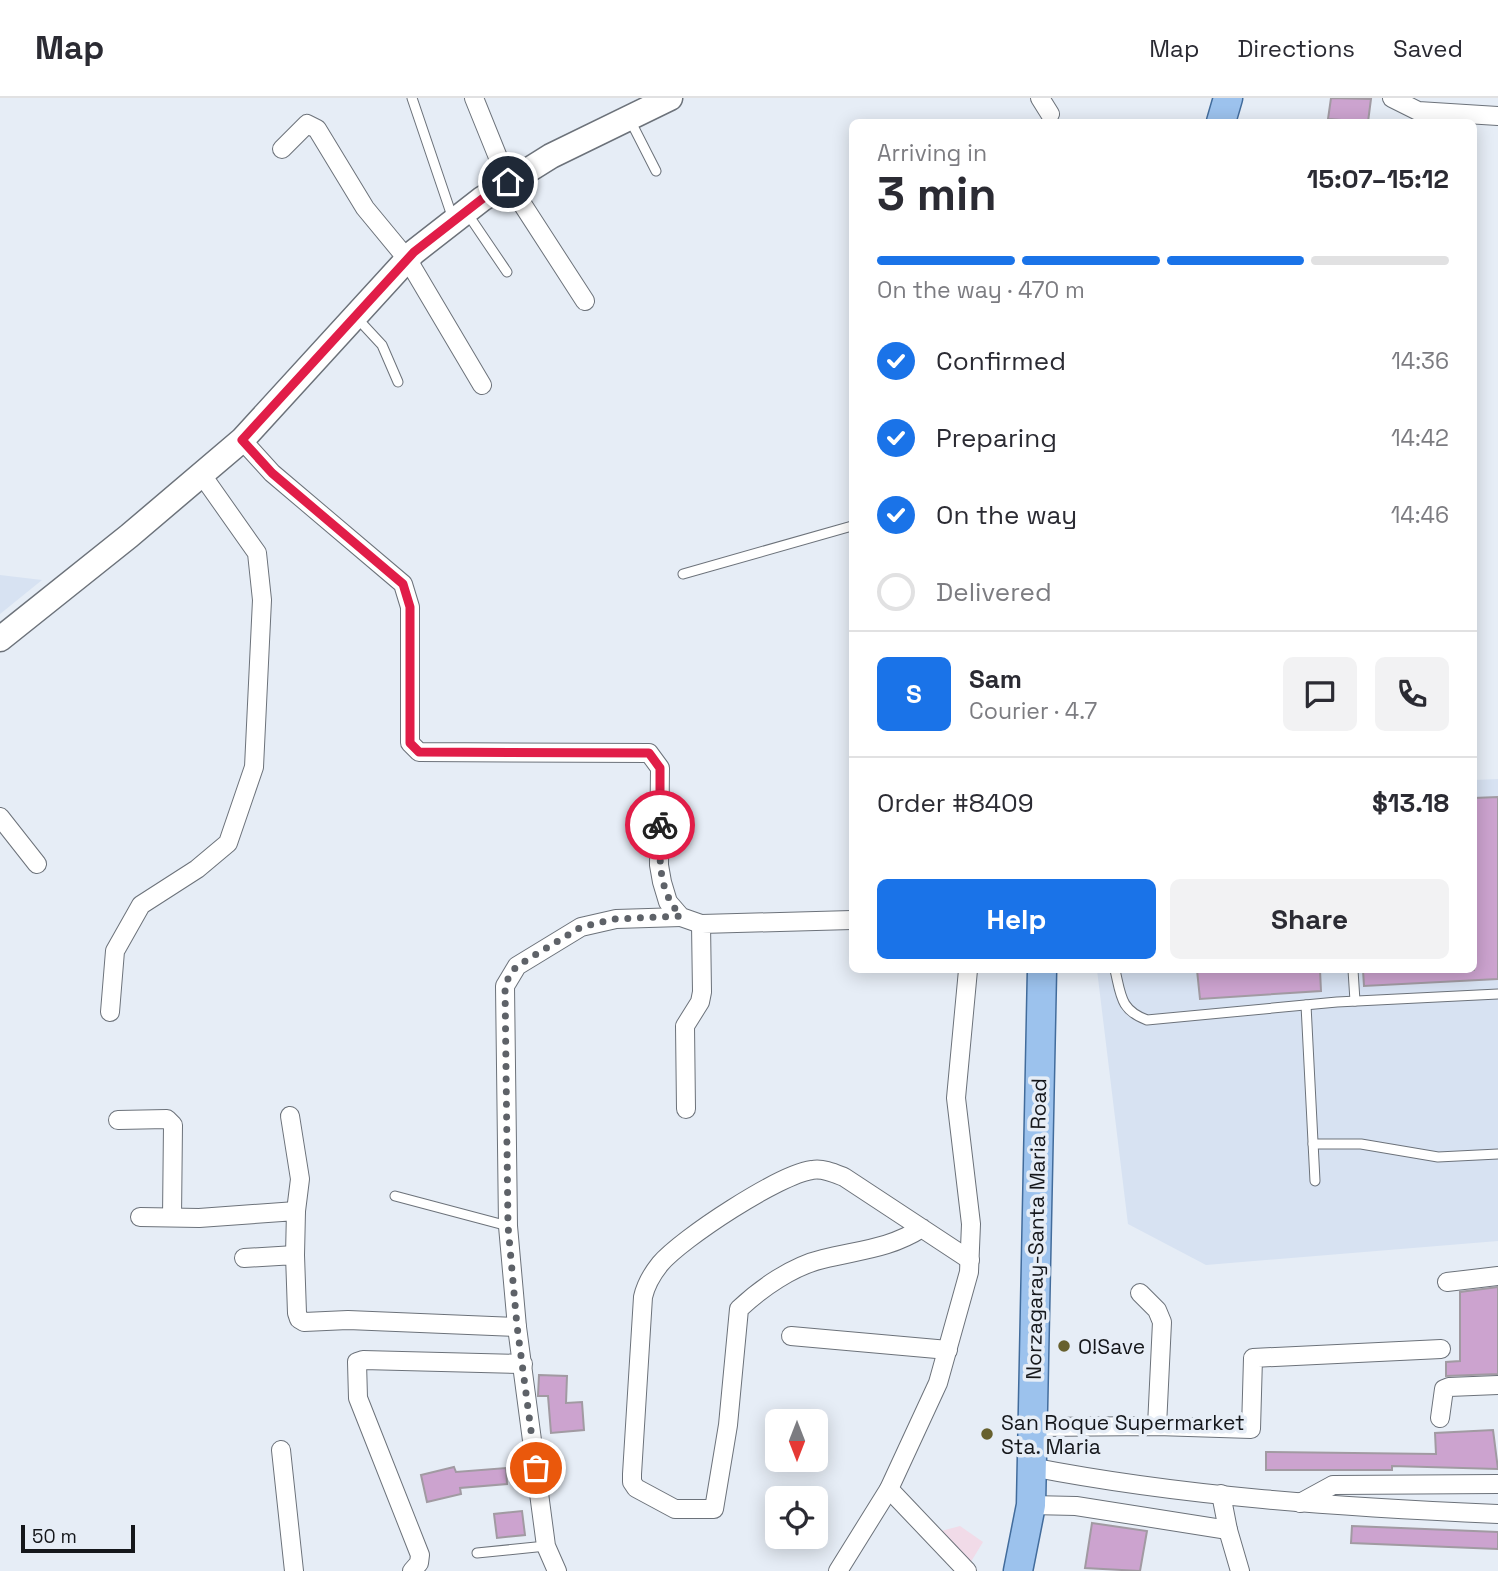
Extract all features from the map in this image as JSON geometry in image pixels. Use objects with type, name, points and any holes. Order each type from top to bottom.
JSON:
[{"type":"main road","points":[[0,639],[242,440],[414,252],[460,215],[551,156],[670,98]]},
{"type":"main road","points":[[1222,119],[1228,98]]},
{"type":"main road","name":"Norzagaray-Santa Maria Road","points":[[1018,1571],[1031,1505],[1042,973]]},
{"type":"street","points":[[474,98],[508,182],[585,301]]},
{"type":"street","points":[[1040,98],[1050,114]]},
{"type":"street","points":[[1392,98],[1418,117],[1498,116]]},
{"type":"street","points":[[282,149],[307,124],[317,129],[365,208],[408,260],[482,384]]},
{"type":"street","points":[[242,440],[272,473],[403,584],[410,607],[410,743],[413,749],[419,752],[649,753],[657,761],[660,768],[662,883],[668,902],[681,916]]},
{"type":"street","points":[[110,1013],[115,951],[141,905],[197,869],[228,843],[254,766],[262,600],[257,553],[202,475]]},
{"type":"street","points":[[0,817],[37,864]]},
{"type":"street","points":[[557,1571],[545,1546],[517,1326],[508,1226],[505,986],[510,974],[517,966],[581,927],[615,919],[681,916],[701,924],[849,920]]},
{"type":"street","points":[[686,1110],[685,1026],[700,1002],[702,992],[701,924]]},
{"type":"street","points":[[838,1571],[889,1489],[934,1392],[948,1350],[970,1260],[970,1211],[956,1098],[968,973]]},
{"type":"street","points":[[290,1115],[300,1179],[295,1255],[299,1319],[304,1322],[348,1320],[517,1326]]},
{"type":"street","points":[[118,1119],[167,1119],[173,1125],[173,1217]]},
{"type":"street","points":[[922,1228],[895,1242],[809,1263],[783,1277],[739,1309],[727,1424],[713,1509],[675,1509],[636,1488],[632,1482],[632,1474],[643,1297],[652,1275],[662,1261],[690,1237],[756,1194],[811,1170],[828,1171],[844,1177],[922,1228],[970,1260]]},
{"type":"street","points":[[140,1217],[296,1212]]},
{"type":"street","points":[[244,1258],[295,1255]]},
{"type":"street","points":[[1447,1282],[1498,1276]]},
{"type":"street","points":[[1140,1293],[1157,1310],[1162,1322],[1157,1426]]},
{"type":"street","points":[[791,1336],[948,1350]]},
{"type":"street","points":[[1031,1427],[1157,1426],[1251,1429],[1253,1358],[1441,1349]]},
{"type":"street","points":[[412,1571],[419,1563],[419,1555],[358,1398],[357,1362],[523,1364]]},
{"type":"street","points":[[1440,1418],[1444,1390],[1449,1387],[1498,1385]]},
{"type":"street","points":[[281,1450],[294,1571]]},
{"type":"street","points":[[1031,1467],[1118,1484],[1300,1504],[1498,1514]]},
{"type":"street","points":[[1300,1504],[1333,1485],[1498,1483]]},
{"type":"street","points":[[889,1489],[967,1571]]},
{"type":"street","points":[[1222,1494],[1228,1530],[1240,1571]]},
{"type":"street","points":[[1031,1505],[1076,1506],[1228,1530]]},
{"type":"lane","points":[[412,98],[460,215],[507,272]]},
{"type":"lane","points":[[629,117],[656,171]]},
{"type":"lane","points":[[356,317],[382,345],[398,382]]},
{"type":"lane","points":[[682,574],[849,527]]},
{"type":"lane","points":[[1116,973],[1122,1001],[1131,1014],[1146,1020],[1355,1001],[1498,994]]},
{"type":"lane","points":[[1353,973],[1355,1001]]},
{"type":"lane","points":[[1306,1005],[1315,1181]]},
{"type":"lane","points":[[1313,1144],[1361,1144],[1438,1157],[1498,1154]]},
{"type":"lane","points":[[395,1196],[508,1226]]},
{"type":"lane","points":[[477,1553],[545,1546]]},
{"type":"shaded area","points":[[0,575],[42,580],[0,614]]},
{"type":"shaded area","points":[[1498,779],[1498,1241],[1206,1265],[1128,1224],[1097,973],[1477,973],[1477,780]]},
{"type":"shaded area","points":[[960,1526],[983,1542],[969,1565],[930,1534]]},
{"type":"building","points":[[1331,98],[1371,99],[1368,119],[1328,119]]},
{"type":"building","points":[[1498,797],[1498,979],[1364,986],[1363,973],[1477,973],[1477,798]]},
{"type":"building","points":[[1197,973],[1320,973],[1321,991],[1200,999]]},
{"type":"building","points":[[1498,1287],[1498,1374],[1446,1376],[1446,1362],[1460,1361],[1460,1292]]},
{"type":"building","points":[[539,1375],[567,1376],[566,1403],[582,1402],[584,1430],[551,1433],[548,1396],[538,1396]]},
{"type":"building","points":[[1493,1430],[1498,1469],[1392,1466],[1392,1470],[1266,1470],[1266,1452],[1436,1454],[1435,1433]]},
{"type":"building","points":[[454,1467],[456,1472],[506,1468],[507,1484],[460,1488],[461,1494],[427,1502],[421,1475]]},
{"type":"building","points":[[522,1511],[525,1535],[497,1538],[494,1514]]},
{"type":"building","points":[[1092,1523],[1147,1531],[1140,1571],[1085,1568]]},
{"type":"building","points":[[1352,1526],[1498,1532],[1498,1549],[1351,1543]]},
{"type":"way so far","points":[[536,1468],[517,1326],[508,1226],[505,986],[517,966],[581,927],[615,919],[681,916],[668,902],[662,883],[660,825]]},
{"type":"place","name":"O!Save","points":[[1064,1346]]},
{"type":"place","name":"San Roque Supermarket Sta. Maria","points":[[987,1434]]},
{"type":"route","points":[[508,182],[454,219],[414,252],[242,440],[272,473],[403,584],[410,607],[410,743],[413,749],[419,752],[649,753],[660,768],[660,825]]}]
